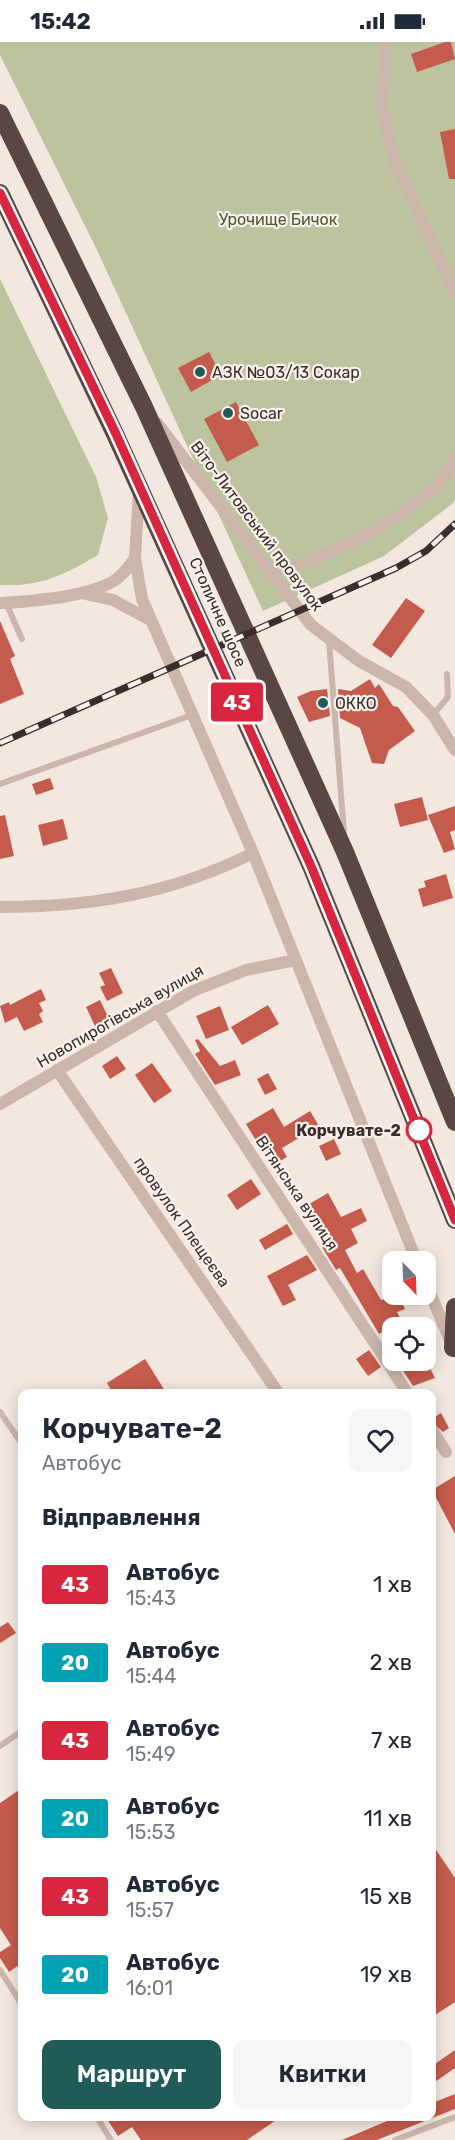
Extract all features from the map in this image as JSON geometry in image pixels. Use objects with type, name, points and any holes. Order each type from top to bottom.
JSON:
[{"type":"highway","name":"Столичне шосе","points":[[0,113],[144,407],[345,852],[455,1122]]},
{"type":"highway","name":"Столичне шосе","points":[[0,194],[140,487],[311,866],[455,1220]]},
{"type":"highway","points":[[454,1351],[455,1307]]},
{"type":"street","points":[[384,42],[386,60],[381,106],[395,162],[455,293]]},
{"type":"street","name":"Віто-Литовський провулок","points":[[144,407],[311,625],[329,641],[383,676],[406,687],[433,715],[455,750]]},
{"type":"street","points":[[269,573],[320,557],[401,513],[432,491],[455,457]]},
{"type":"street","points":[[140,487],[135,558],[142,599],[253,853],[413,1251]]},
{"type":"street","points":[[3,603],[80,593],[109,584],[124,573],[135,558]]},
{"type":"street","points":[[80,593],[113,600],[150,620]]},
{"type":"street","points":[[0,907],[89,904],[126,898],[196,877],[253,853]]},
{"type":"street","name":"Новопирогівська вулиця","points":[[0,1104],[157,1011],[219,979],[296,960]]},
{"type":"street","name":"Вітянська вулиця","points":[[157,1011],[405,1389]]},
{"type":"street","name":"провулок Плещеєва","points":[[57,1070],[276,1389]]},
{"type":"street","points":[[435,1305],[454,1351]]},
{"type":"street","points":[[436,1436],[446,1452]]},
{"type":"lane","points":[[3,603],[22,639]]},
{"type":"lane","points":[[329,641],[345,852]]},
{"type":"lane","points":[[433,715],[448,697],[447,674]]},
{"type":"lane","points":[[0,784],[192,715]]},
{"type":"lane","points":[[0,1412],[18,1438]]},
{"type":"lane","points":[[0,1746],[18,1734]]},
{"type":"lane","points":[[0,1970],[18,1999]]},
{"type":"lane","points":[[395,2140],[455,2117]]},
{"type":"lane","points":[[99,2121],[111,2140]]},
{"type":"green space","name":"Урочище Бичок","points":[[0,42],[455,42],[455,500],[452,504],[384,556],[263,611],[97,250],[0,55]]},
{"type":"green space","points":[[0,279],[96,477],[108,518],[98,555],[40,582],[14,585],[0,585]]},
{"type":"building","points":[[451,42],[455,59],[417,72],[411,54]]},
{"type":"building","points":[[455,129],[455,179],[449,179],[440,132]]},
{"type":"building","name":"АЗК №03/13 Сокар","points":[[209,352],[221,375],[191,392],[178,368]]},
{"type":"building","name":"Socar","points":[[236,402],[259,445],[227,462],[204,419]]},
{"type":"building","points":[[406,598],[425,611],[391,658],[372,645]]},
{"type":"building","points":[[0,621],[15,656],[10,659],[24,694],[0,704]]},
{"type":"building","points":[[370,679],[375,688],[379,684],[393,706],[398,707],[415,731],[389,750],[384,764],[372,763],[360,728],[340,718],[338,689],[351,691]]},
{"type":"building","points":[[327,689],[330,716],[309,722],[297,697],[311,691]]},
{"type":"building","points":[[50,778],[54,789],[36,795],[32,784]]},
{"type":"building","points":[[422,797],[428,820],[400,827],[394,804]]},
{"type":"building","points":[[455,806],[455,830],[450,832],[455,849],[444,853],[428,815]]},
{"type":"building","points":[[5,815],[14,856],[0,859],[0,816]]},
{"type":"building","points":[[63,819],[68,839],[43,846],[38,825]]},
{"type":"building","points":[[446,874],[453,898],[423,907],[418,889],[426,887],[424,881]]},
{"type":"building","points":[[111,968],[123,993],[107,1001],[100,987],[105,985],[99,973]]},
{"type":"building","points":[[41,989],[46,1000],[39,1003],[43,1011],[39,1014],[43,1022],[24,1031],[17,1017],[5,1023],[0,1006],[9,1002],[10,1005]]},
{"type":"building","points":[[100,1000],[109,1019],[95,1026],[86,1007]]},
{"type":"building","points":[[268,1005],[279,1024],[242,1045],[231,1027]]},
{"type":"building","points":[[220,1006],[229,1030],[206,1039],[196,1016]]},
{"type":"building","points":[[198,1039],[220,1066],[235,1060],[241,1075],[215,1085],[195,1054],[200,1051],[195,1040]]},
{"type":"building","points":[[117,1056],[126,1069],[110,1079],[102,1066]]},
{"type":"building","points":[[152,1063],[172,1091],[154,1103],[135,1075]]},
{"type":"building","points":[[268,1073],[277,1089],[265,1095],[257,1079]]},
{"type":"building","points":[[273,1108],[284,1127],[310,1111],[319,1126],[282,1148],[287,1157],[275,1164],[270,1155],[266,1157],[246,1124]]},
{"type":"building","points":[[334,1139],[341,1154],[326,1161],[319,1146]]},
{"type":"building","points":[[251,1179],[261,1194],[237,1210],[227,1195]]},
{"type":"building","points":[[328,1193],[341,1217],[361,1208],[367,1221],[351,1229],[358,1243],[345,1250],[357,1273],[363,1269],[382,1300],[382,1305],[403,1305],[405,1309],[397,1312],[400,1317],[382,1317],[382,1332],[379,1334],[340,1268],[336,1270],[322,1247],[328,1244],[306,1206]]},
{"type":"building","points":[[287,1224],[293,1234],[265,1250],[259,1240]]},
{"type":"building","points":[[307,1255],[317,1270],[288,1285],[296,1300],[283,1306],[267,1276]]},
{"type":"building","points":[[369,1350],[381,1367],[368,1376],[356,1359]]},
{"type":"building","points":[[145,1359],[164,1389],[110,1389],[107,1383]]},
{"type":"building","points":[[403,1371],[432,1371],[435,1378],[413,1386]]},
{"type":"building","points":[[441,1413],[449,1428],[443,1432],[436,1426],[436,1416]]},
{"type":"building","points":[[455,1476],[455,1534],[436,1498],[436,1488]]},
{"type":"building","points":[[8,1622],[16,1633],[0,1643],[0,1627]]},
{"type":"building","points":[[18,1791],[18,1966],[9,1972],[0,1958],[0,1952],[11,1945],[0,1928],[0,1803]]},
{"type":"building","points":[[436,1850],[455,1878],[455,2002],[436,2014]]},
{"type":"building","points":[[455,2050],[455,2068],[436,2081],[436,2063]]},
{"type":"building","points":[[455,2094],[455,2109],[436,2117],[436,2101]]},
{"type":"building","points":[[108,2121],[275,2121],[247,2140],[141,2140],[132,2127],[118,2136]]},
{"type":"building","points":[[387,2121],[425,2121],[377,2140],[342,2140]]},
{"type":"railway","points":[[0,743],[396,568],[426,551],[455,524]]},
{"type":"bus line","name":"43","points":[[0,193],[116,434],[311,866],[455,1220]]},
{"type":"place","name":"АЗК №03/13 Сокар","points":[[200,372]]},
{"type":"place","name":"Socar","points":[[228,413]]},
{"type":"place","name":"ОККО","points":[[323,703]]},
{"type":"place","name":"Корчувате-2","points":[[419,1130]]}]
